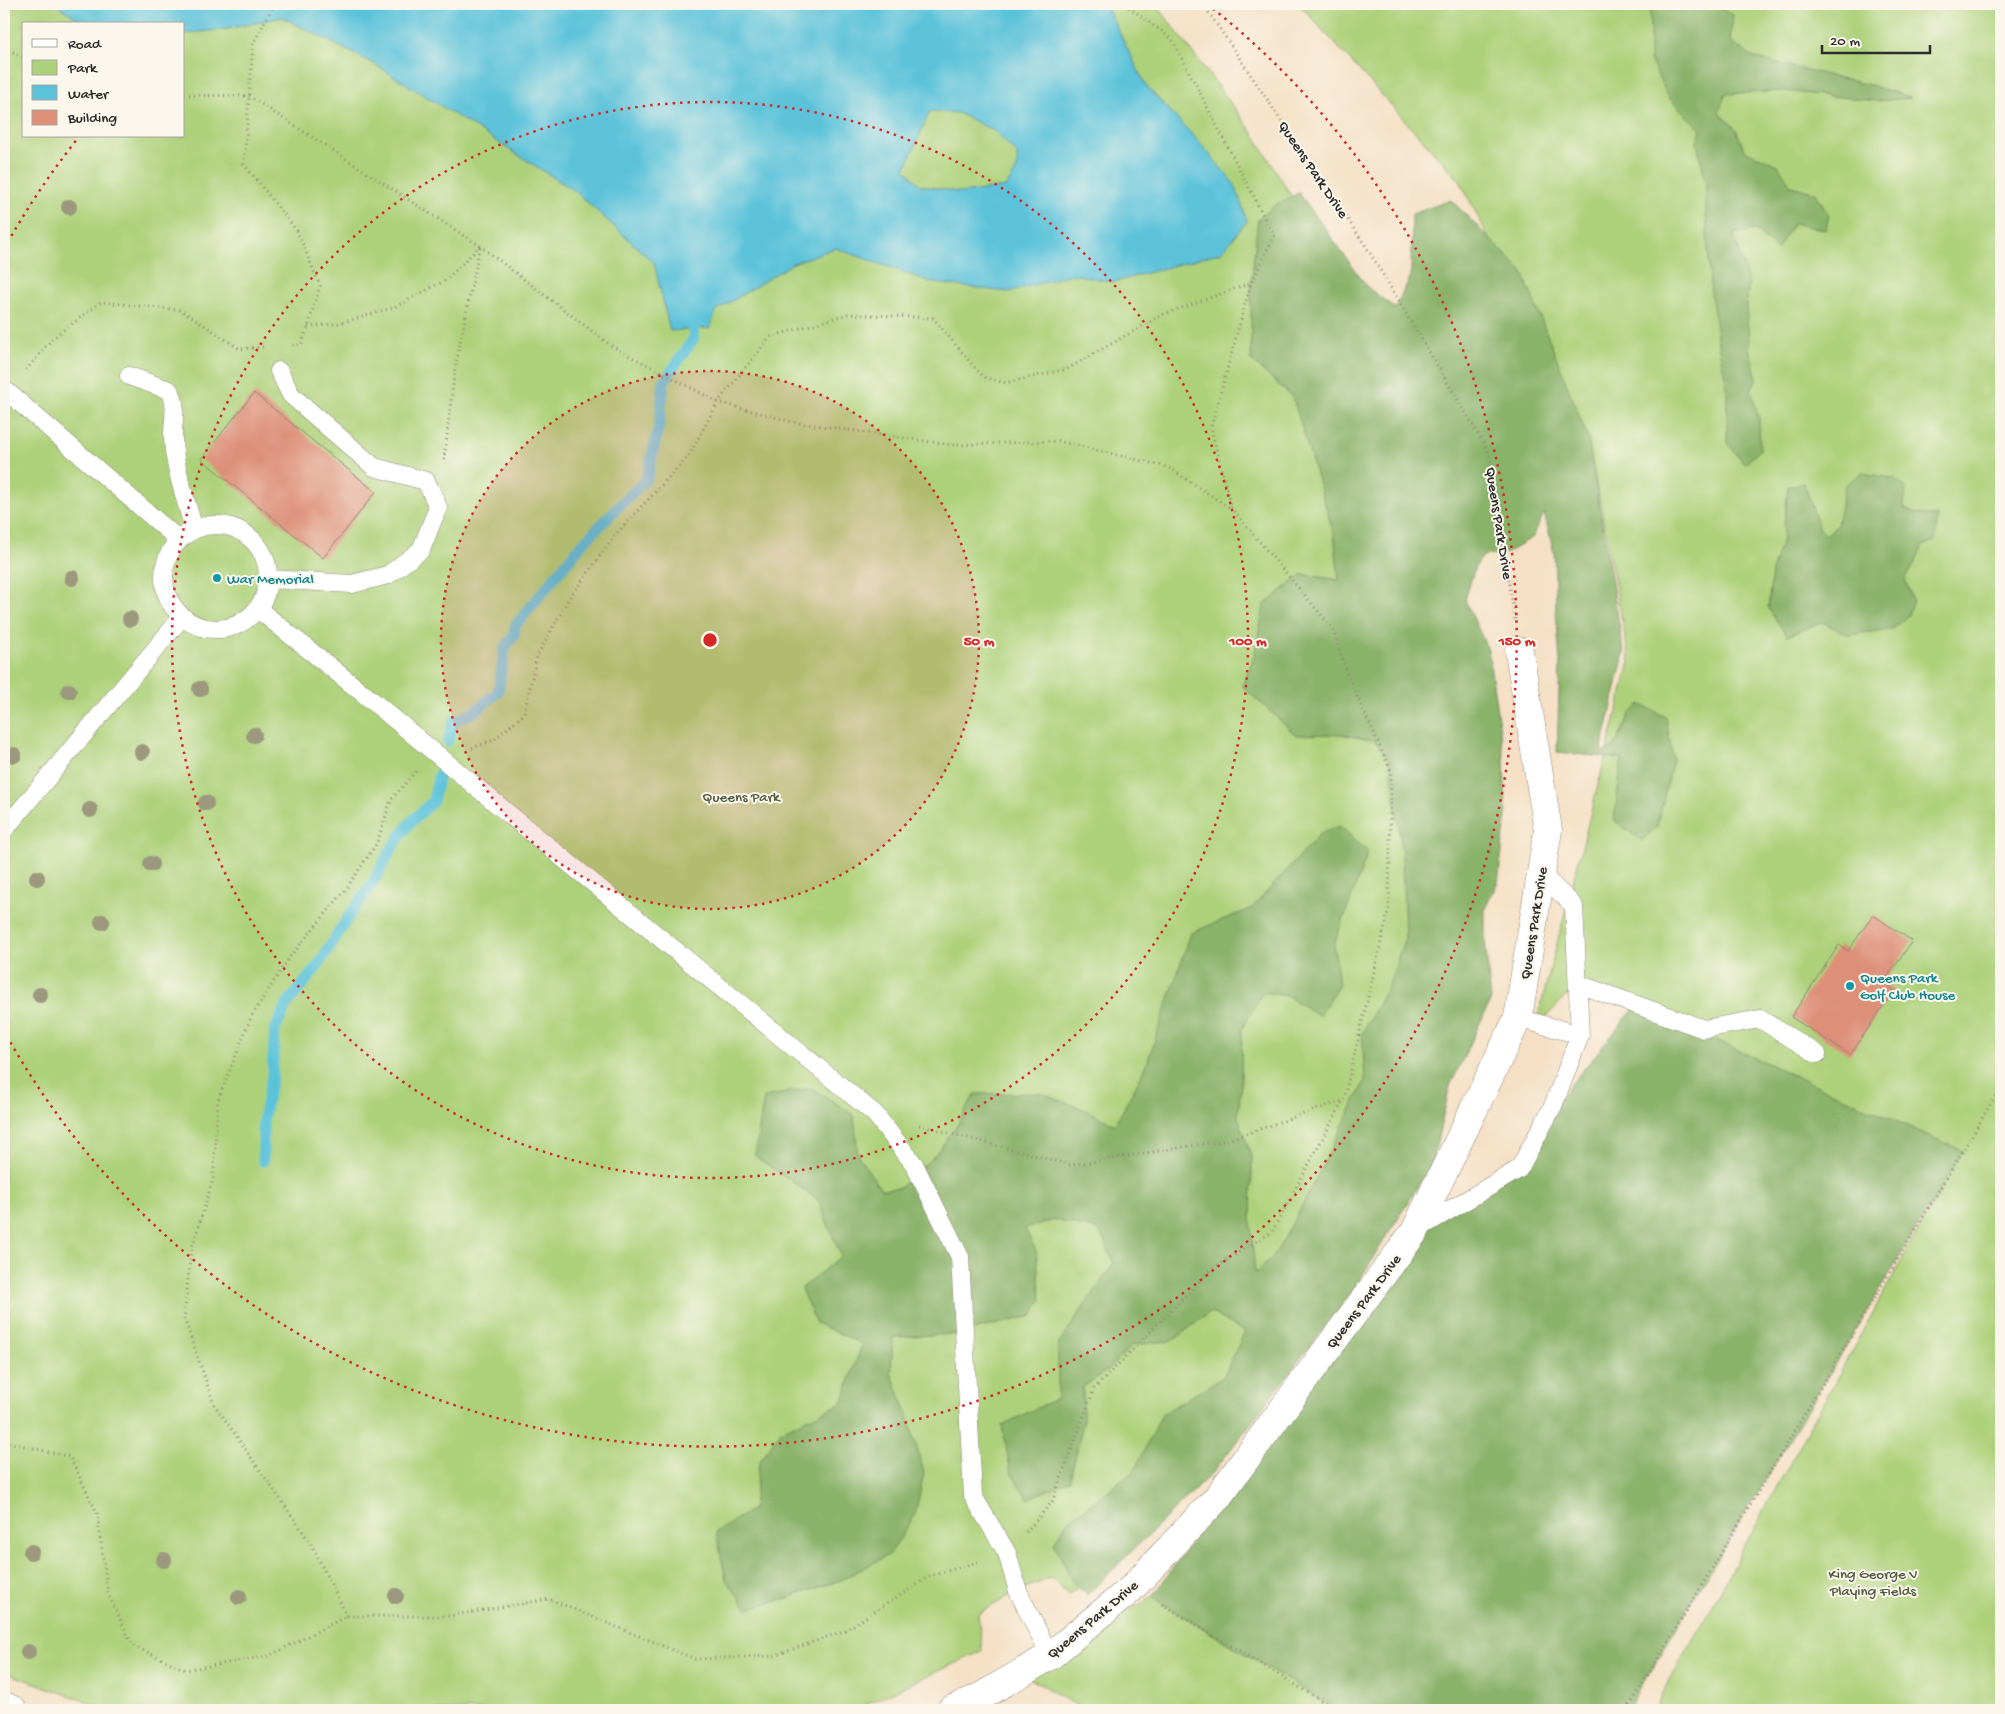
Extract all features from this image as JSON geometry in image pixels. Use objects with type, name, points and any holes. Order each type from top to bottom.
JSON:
[{"type":"street","name":"Queens Park Drive","points":[[951,1710],[980,1698],[1050,1656],[1109,1610],[1131,1589],[1217,1498],[1415,1231],[1518,1018],[1548,830],[1519,651]]},
{"type":"street","points":[[4,1706],[13,1710]]},
{"type":"lane","points":[[269,579],[352,584],[388,575],[421,550],[438,507],[426,481],[374,466],[291,395],[279,371]]},
{"type":"lane","points":[[129,376],[169,390],[172,393],[175,455],[194,530]]},
{"type":"lane","points":[[6,390],[179,540]]},
{"type":"lane","points":[[216,525],[233,528],[249,536],[256,543],[265,559],[269,579],[266,595],[258,609],[241,624],[224,629],[194,625],[182,617],[172,605],[165,587],[165,568],[171,551],[179,540],[194,530],[216,525]]},
{"type":"lane","points":[[258,609],[875,1114],[914,1164],[960,1257],[974,1496],[1008,1553],[1018,1591],[1050,1656]]},
{"type":"lane","points":[[4,830],[182,617]]},
{"type":"lane","points":[[1415,1231],[1519,1169],[1553,1106],[1580,1035],[1574,906],[1541,874]]},
{"type":"lane","points":[[1578,984],[1704,1029],[1760,1020],[1817,1054]]},
{"type":"lane","points":[[1518,1018],[1580,1035]]},
{"type":"path","points":[[274,4],[253,44],[244,164],[296,231],[320,286],[301,344],[284,346]]},
{"type":"path","points":[[1124,4],[1172,39],[1274,236],[1251,283],[1211,427],[1231,508]]},
{"type":"path","name":"Queens Park Drive","points":[[1203,4],[1367,248],[1489,452],[1519,651]]},
{"type":"path","points":[[4,47],[22,57]]},
{"type":"path","points":[[4,1441],[70,1456],[97,1513],[108,1593],[132,1645],[186,1670],[269,1656],[347,1616],[449,1616],[549,1599],[695,1659],[774,1656],[846,1630],[930,1576],[1008,1553],[1052,1502],[1094,1389],[1212,1269],[1272,1232],[1344,1099],[1389,908],[1391,771],[1347,674],[1332,629],[1231,508],[1168,467],[1058,441],[952,445],[793,422],[718,402],[613,347],[480,246],[249,96],[185,95]]},
{"type":"path","points":[[308,327],[341,323],[395,307],[446,280],[480,246]]},
{"type":"path","points":[[438,507],[456,368],[480,246]]},
{"type":"path","points":[[466,750],[494,740],[524,714],[537,656],[568,600],[616,534],[688,458],[718,402],[770,338],[848,314],[933,318],[983,377],[1006,383],[1067,369],[1162,315],[1251,283]]},
{"type":"path","points":[[6,390],[53,338],[101,302],[181,310],[240,349],[266,347]]},
{"type":"path","points":[[347,1616],[310,1542],[214,1404],[184,1318],[191,1251],[213,1179],[218,1100],[251,1017],[290,958],[346,889],[376,843],[391,800],[419,766]]},
{"type":"path","points":[[1627,1710],[2001,1087]]},
{"type":"path","points":[[875,1114],[1071,1165],[1228,1140],[1344,1099]]},
{"type":"path","points":[[1161,1603],[1337,1710]]},
{"type":"green space","name":"Queens Park","points":[[4,4],[1156,4],[1253,133],[1318,240],[1474,918],[1152,1531],[1068,1595],[1051,1578],[1018,1591],[978,1614],[982,1651],[853,1710],[110,1710],[4,1672]]},
{"type":"green space","name":"King George V Playing Fields","points":[[1299,4],[2001,4],[2001,1710],[1654,1710],[1962,1151],[1578,984],[1535,1028],[1630,662],[1587,435],[1460,181]]},
{"type":"green space","points":[[1656,4],[1712,4],[1733,15],[1730,42],[1755,58],[1874,86],[1911,98],[1878,101],[1782,91],[1725,94],[1719,113],[1736,129],[1744,150],[1778,165],[1791,186],[1816,193],[1829,216],[1825,230],[1793,223],[1777,250],[1755,230],[1734,234],[1749,285],[1746,306],[1750,353],[1757,378],[1751,390],[1759,419],[1760,450],[1745,464],[1727,443],[1727,386],[1718,344],[1710,285],[1706,183],[1697,143],[1701,130],[1669,98],[1650,60],[1650,7]]},
{"type":"green space","points":[[1299,193],[1368,288],[1395,308],[1411,276],[1412,214],[1451,200],[1522,271],[1587,435],[1624,653],[1601,753],[1614,748],[1630,714],[1640,704],[1666,717],[1673,760],[1657,826],[1642,841],[1614,820],[1622,759],[1557,752],[1560,662],[1554,553],[1544,513],[1533,537],[1507,553],[1483,556],[1475,567],[1465,600],[1488,650],[1504,759],[1506,817],[1498,883],[1485,908],[1485,940],[1491,1000],[1450,1086],[1432,1163],[1354,1289],[1214,1471],[1087,1595],[1072,1581],[1054,1543],[1067,1522],[1134,1471],[1162,1414],[1223,1377],[1245,1332],[1210,1312],[1172,1341],[1132,1345],[1108,1370],[1083,1387],[1083,1423],[1070,1480],[1028,1499],[1011,1473],[1002,1425],[1058,1398],[1058,1345],[1114,1263],[1099,1230],[1054,1220],[1025,1229],[1036,1251],[1041,1300],[1032,1316],[956,1334],[893,1337],[891,1373],[907,1413],[924,1473],[915,1515],[890,1554],[841,1580],[748,1609],[726,1580],[716,1532],[753,1509],[759,1462],[781,1431],[842,1403],[862,1344],[816,1323],[801,1289],[841,1256],[818,1200],[755,1156],[764,1097],[812,1088],[854,1115],[858,1156],[881,1189],[900,1188],[934,1156],[956,1127],[975,1094],[1041,1093],[1088,1111],[1115,1125],[1146,1066],[1191,933],[1252,908],[1321,833],[1340,826],[1368,852],[1334,945],[1339,984],[1320,1016],[1287,996],[1263,992],[1242,1029],[1238,1116],[1252,1159],[1251,1226],[1255,1273],[1276,1253],[1365,1081],[1362,1033],[1388,987],[1405,937],[1402,853],[1390,761],[1375,741],[1340,734],[1296,735],[1242,686],[1254,657],[1264,605],[1303,574],[1339,580],[1334,534],[1293,398],[1251,360],[1251,283],[1258,219],[1278,203]]},
{"type":"green space","points":[[1862,473],[1894,478],[1906,488],[1904,508],[1913,513],[1938,517],[1935,541],[1923,546],[1905,580],[1913,600],[1908,615],[1892,629],[1849,635],[1822,622],[1787,636],[1768,608],[1772,571],[1783,538],[1788,486],[1804,483],[1819,528],[1826,535],[1837,525],[1845,485]]},
{"type":"green space","points":[[1637,1005],[1963,1151],[1627,1710],[1337,1710],[1152,1597],[1415,1231],[1519,1169],[1553,1106]]},
{"type":"green space","points":[[1152,1597],[1337,1710],[1084,1710],[1021,1673]]},
{"type":"water","points":[[56,4],[1105,4],[1146,86],[1199,142],[1235,185],[1247,221],[1222,252],[1115,282],[1072,274],[1008,292],[934,283],[835,248],[793,263],[716,311],[710,328],[670,331],[654,263],[575,191],[376,65],[282,17],[227,29],[185,34],[185,22],[82,22]],"holes":[[[930,111],[958,113],[994,131],[1017,154],[1017,169],[1006,187],[962,193],[920,185],[905,169]]]},
{"type":"building","points":[[254,393],[376,492],[323,558],[201,459]]},
{"type":"building","name":"Queens Park Golf Club House","points":[[1873,915],[1912,941],[1884,982],[1894,990],[1850,1055],[1791,1017],[1839,945],[1848,951]]},
{"type":"waterway","points":[[448,741],[454,721],[473,713],[498,692],[505,647],[514,636],[515,626],[581,545],[647,478],[659,425],[664,382],[694,338],[693,329]]},
{"type":"waterway","points":[[263,1161],[263,1120],[272,1075],[275,1030],[287,1004],[317,967],[347,919],[372,884],[392,848],[409,824],[433,801],[439,774]]},
{"type":"place","name":"War Memorial","points":[[217,578]]},
{"type":"place","name":"Queens Park Golf Club House","points":[[1850,986]]}]
